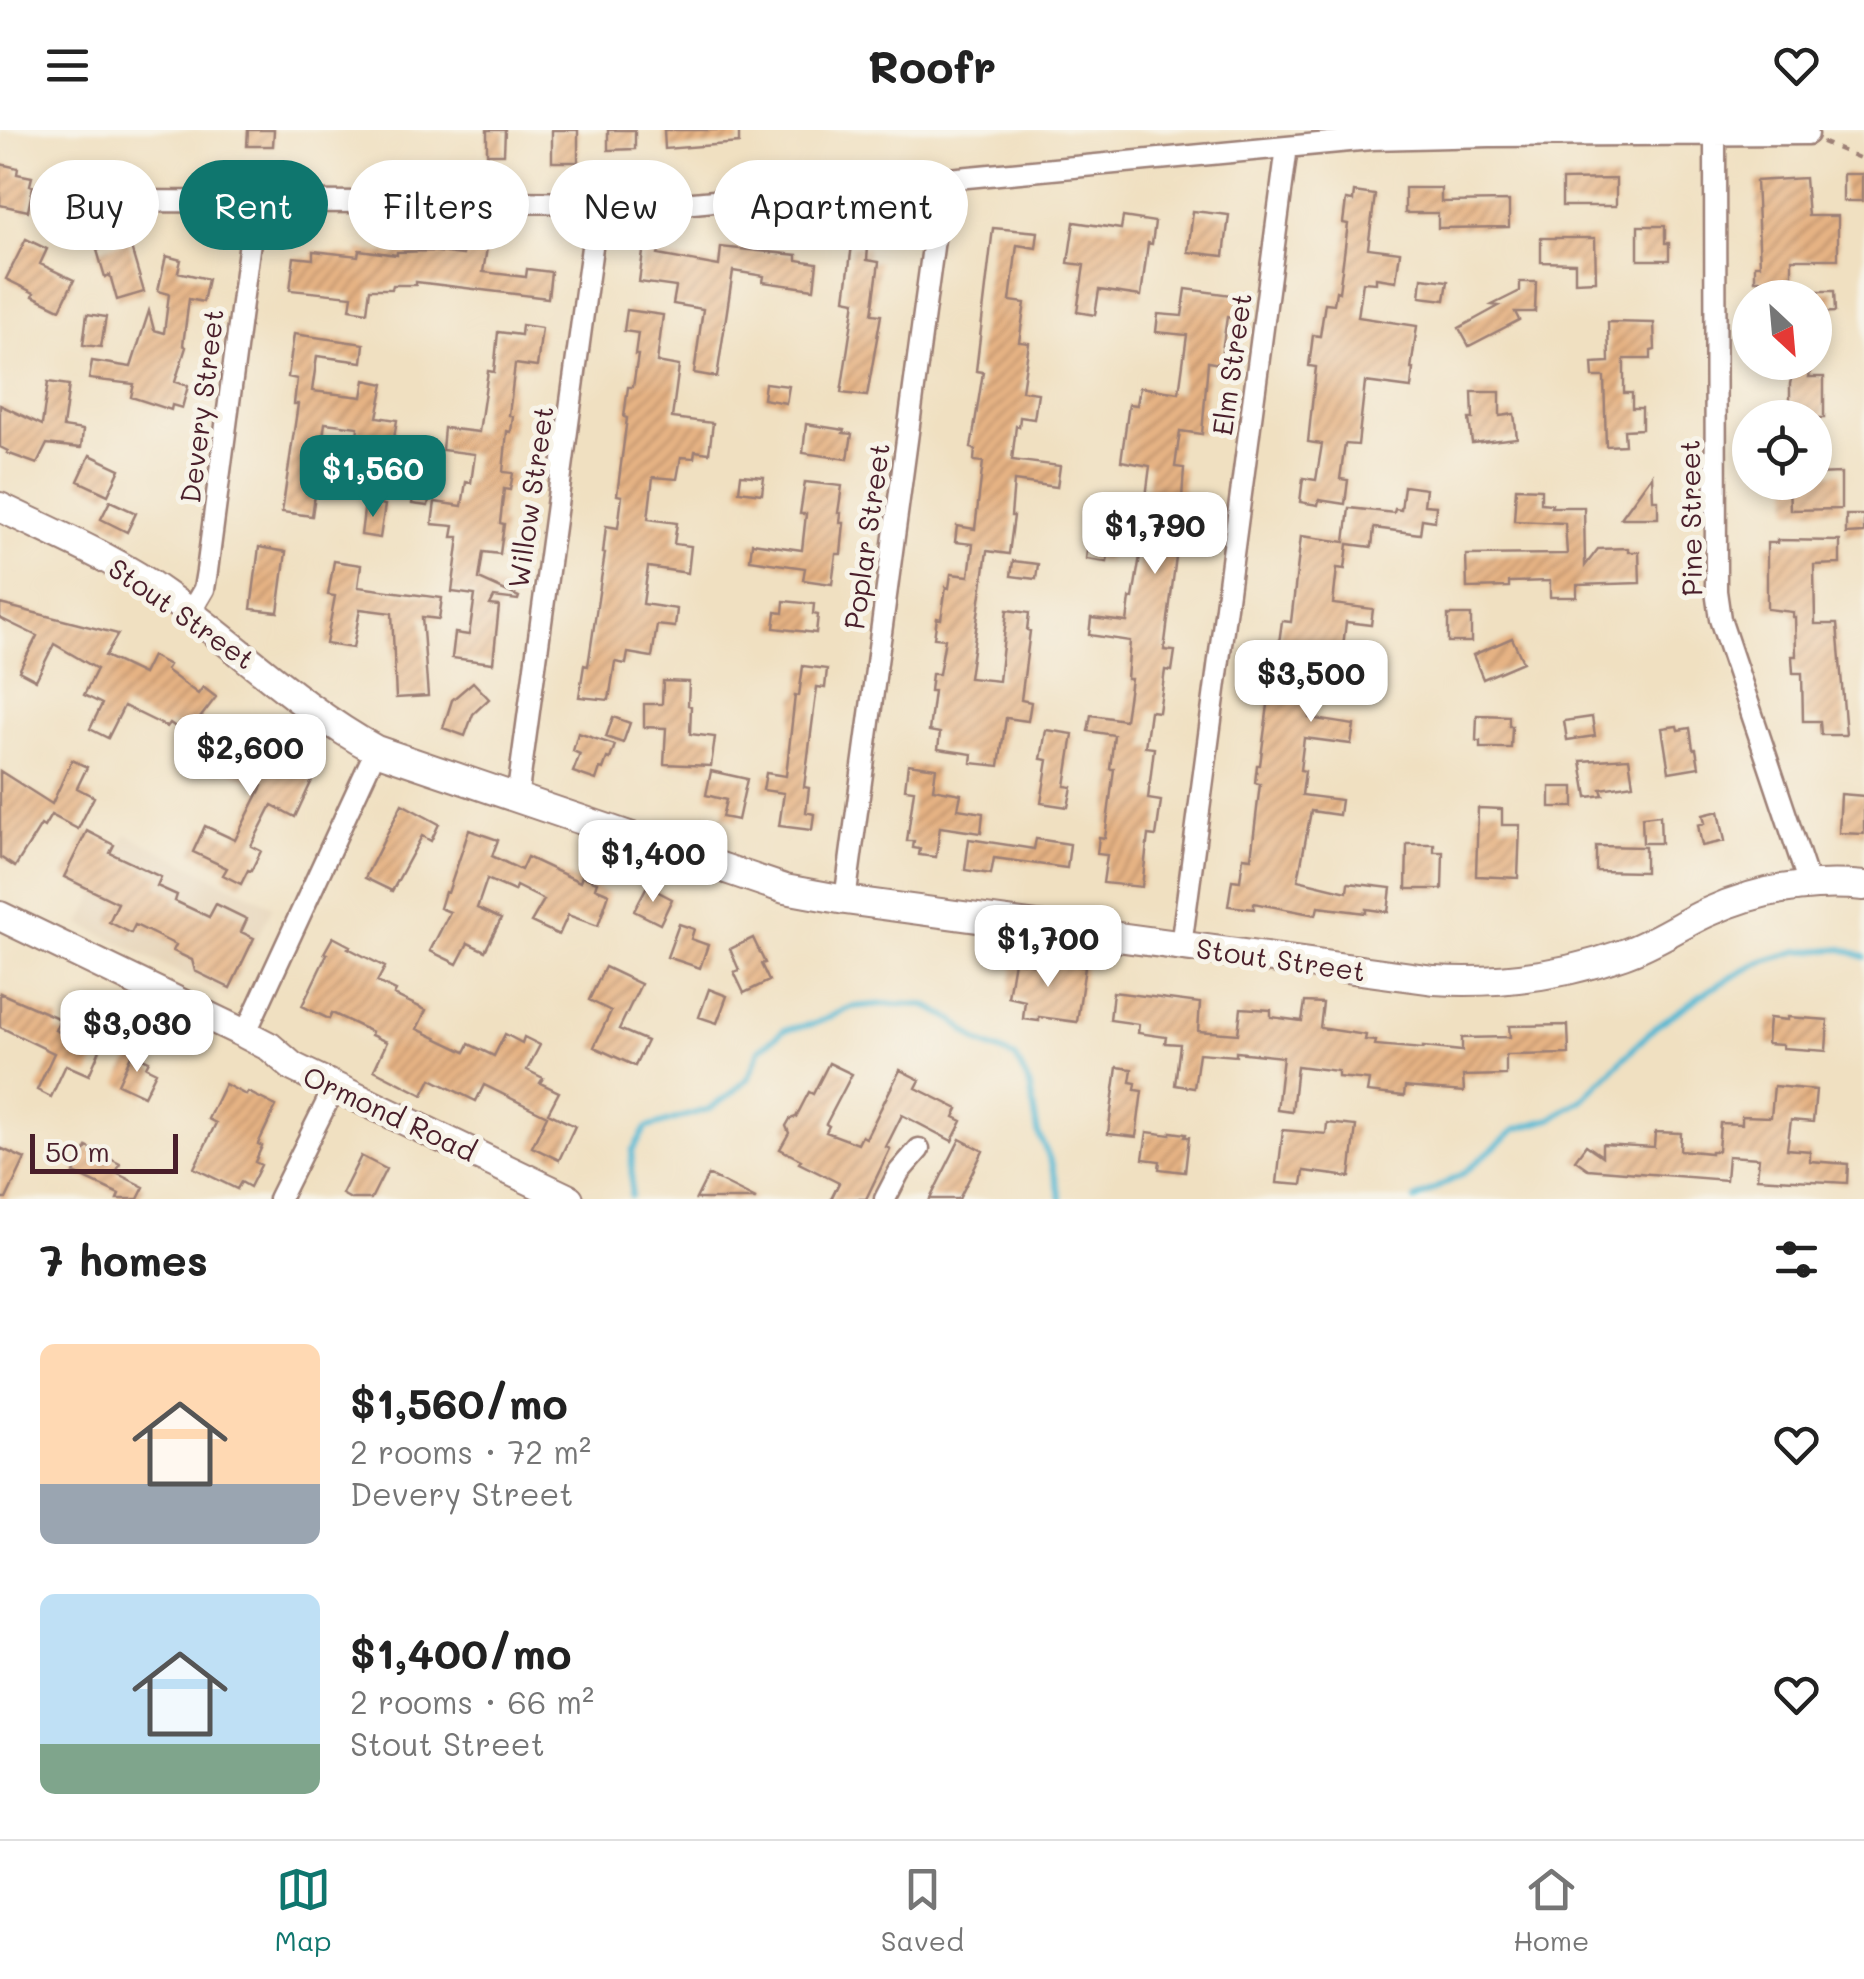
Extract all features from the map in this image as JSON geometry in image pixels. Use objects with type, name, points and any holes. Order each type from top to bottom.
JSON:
[{"type":"street","points":[[968,178],[1372,139],[1808,134]]},
{"type":"street","name":"Pine Street","points":[[1715,136],[1716,591],[1720,618],[1809,884]]},
{"type":"street","name":"Elm Street","points":[[1182,946],[1287,147]]},
{"type":"street","points":[[328,203],[549,203]]},
{"type":"street","name":"Devery Street","points":[[190,613],[204,589],[207,572],[250,250]]},
{"type":"street","name":"Willow Street","points":[[517,799],[592,250]]},
{"type":"street","name":"Poplar Street","points":[[845,900],[933,250]]},
{"type":"street","name":"Stout Street","points":[[0,507],[135,574],[324,717],[376,750],[784,889],[1434,980],[1476,982],[1554,974],[1591,965],[1660,939],[1707,912],[1734,902],[1809,884],[1864,886]]},
{"type":"street","points":[[245,1034],[376,750]]},
{"type":"street","name":"Ormond Road","points":[[0,916],[245,1034],[270,1047],[293,1067],[570,1199]]},
{"type":"street","points":[[279,1199],[335,1086]]},
{"type":"street","points":[[886,1199],[899,1172],[919,1149]]},
{"type":"path","points":[[1808,134],[1864,160]]},
{"type":"shaded area","points":[[126,834],[273,906],[228,997],[81,924]]},
{"type":"building","points":[[248,130],[274,130],[273,146],[247,146]]},
{"type":"building","points":[[487,130],[505,130],[504,154],[487,154]]},
{"type":"building","points":[[552,130],[578,130],[578,160],[552,160]]},
{"type":"building","points":[[608,130],[635,130],[635,149],[608,150]]},
{"type":"building","points":[[664,130],[739,130],[739,143],[665,149]]},
{"type":"building","points":[[0,164],[18,168],[17,174],[30,177],[28,211],[0,205]]},
{"type":"building","points":[[1843,174],[1862,174],[1862,201],[1843,201]]},
{"type":"building","points":[[1805,178],[1808,216],[1838,216],[1838,259],[1792,259],[1792,280],[1755,280],[1755,265],[1760,265],[1756,181]]},
{"type":"building","points":[[1616,179],[1616,206],[1562,206],[1562,180]]},
{"type":"building","points":[[1405,188],[1441,188],[1441,202],[1509,201],[1509,227],[1438,228],[1438,213],[1405,213]]},
{"type":"building","points":[[1354,192],[1375,195],[1368,248],[1400,252],[1396,281],[1376,278],[1376,283],[1363,282],[1358,317],[1417,326],[1411,388],[1365,382],[1358,445],[1345,444],[1340,479],[1348,480],[1345,504],[1319,500],[1318,505],[1300,502],[1303,478],[1316,480],[1322,444],[1308,442],[1316,367],[1309,366],[1313,335],[1320,336],[1325,303],[1334,304],[1336,291],[1339,292],[1348,224],[1343,223],[1346,200],[1353,201]]},
{"type":"building","points":[[1193,211],[1229,215],[1224,256],[1188,252]]},
{"type":"building","points":[[1123,217],[1155,222],[1141,296],[1099,290],[1095,315],[1077,312],[1084,265],[1068,263],[1074,222],[1121,229]]},
{"type":"building","points":[[1638,226],[1665,226],[1669,260],[1638,260]]},
{"type":"building","points":[[993,228],[1038,232],[1036,248],[1017,245],[1010,301],[1025,303],[1019,342],[1029,343],[1022,391],[1038,393],[1034,419],[1020,417],[1019,427],[1016,426],[1012,460],[1060,466],[1057,487],[1014,481],[1009,554],[987,551],[969,678],[999,681],[1007,610],[1029,613],[1021,700],[1031,702],[1028,721],[1006,718],[999,766],[971,763],[972,754],[938,749],[940,733],[929,731],[932,674],[939,674],[945,639],[934,638],[937,618],[941,619],[951,574],[969,576],[973,544],[955,542],[957,526],[975,529],[983,462],[974,461],[975,449],[971,448],[983,372],[976,371]]},
{"type":"building","points":[[1541,238],[1595,238],[1596,281],[1575,282],[1575,263],[1541,262]]},
{"type":"building","points":[[26,239],[30,241],[30,250],[47,250],[40,264],[74,280],[60,309],[6,279]]},
{"type":"building","points":[[97,250],[132,250],[144,292],[117,300],[110,275],[105,277]]},
{"type":"building","points":[[359,250],[397,255],[431,251],[463,255],[464,250],[487,250],[483,272],[526,277],[527,269],[551,272],[548,298],[416,282],[393,285],[392,289],[370,289],[367,312],[350,309],[352,296],[290,290],[294,257],[313,259],[313,251],[358,256]]},
{"type":"building","points":[[643,250],[659,250],[658,255],[719,266],[721,250],[797,255],[797,260],[817,263],[814,289],[763,282],[764,276],[733,271],[717,377],[694,373],[703,309],[673,304],[676,287],[639,282]]},
{"type":"building","points":[[851,250],[868,250],[867,260],[879,262],[872,314],[881,315],[867,396],[841,393],[855,301],[845,299]]},
{"type":"building","points":[[166,256],[181,260],[178,272],[208,279],[203,302],[189,299],[183,345],[186,347],[175,382],[188,386],[182,408],[172,405],[171,410],[131,397],[134,384],[89,379],[92,361],[131,367],[149,311],[154,330],[164,333],[169,294],[158,291]]},
{"type":"building","points":[[1422,278],[1448,281],[1445,300],[1420,297]]},
{"type":"building","points":[[1520,282],[1536,282],[1535,312],[1515,312],[1519,320],[1469,346],[1459,328],[1520,291]]},
{"type":"building","points":[[1186,289],[1239,296],[1236,319],[1227,317],[1220,364],[1208,362],[1202,434],[1180,431],[1175,467],[1184,468],[1180,530],[1189,531],[1187,550],[1177,549],[1164,650],[1175,651],[1172,671],[1165,670],[1159,712],[1150,711],[1145,747],[1154,748],[1148,799],[1161,801],[1156,836],[1148,835],[1142,887],[1103,883],[1107,855],[1097,854],[1099,837],[1105,838],[1114,735],[1088,731],[1091,715],[1125,720],[1131,679],[1127,679],[1130,641],[1089,635],[1091,618],[1127,622],[1142,544],[1134,543],[1140,504],[1145,505],[1150,466],[1121,461],[1129,404],[1137,405],[1140,387],[1179,393],[1187,335],[1156,332],[1158,314],[1182,316]]},
{"type":"building","points":[[627,310],[663,315],[657,362],[679,366],[672,418],[713,423],[709,453],[695,451],[694,458],[681,457],[677,479],[653,477],[648,519],[677,523],[674,544],[691,546],[688,573],[648,567],[643,604],[677,609],[675,627],[657,625],[652,657],[628,653],[626,664],[615,662],[609,700],[579,697],[584,665],[588,666],[606,526],[618,528],[622,496],[617,495],[627,418],[624,417],[638,355],[638,333],[624,331]]},
{"type":"building","points":[[87,314],[106,317],[101,347],[83,345]]},
{"type":"building","points":[[1608,322],[1654,323],[1655,350],[1651,351],[1651,359],[1624,359],[1624,393],[1632,393],[1632,408],[1642,408],[1642,429],[1624,430],[1625,445],[1606,446],[1604,377],[1593,377],[1592,363],[1609,362]]},
{"type":"building","points":[[522,325],[542,328],[537,367],[515,364],[509,415],[513,416],[511,432],[507,431],[503,472],[513,473],[510,490],[504,489],[500,554],[483,552],[479,579],[519,597],[494,597],[490,605],[499,606],[493,663],[452,658],[455,633],[469,635],[475,595],[452,592],[459,537],[452,537],[454,526],[432,524],[435,502],[462,506],[466,482],[471,483],[475,454],[442,450],[444,428],[479,432],[488,371],[494,372],[498,332],[521,335]]},
{"type":"building","points":[[294,334],[364,344],[362,362],[317,356],[312,391],[362,397],[365,380],[384,384],[377,417],[397,420],[393,444],[357,438],[358,427],[325,423],[312,516],[282,512],[298,404],[294,404],[297,379],[288,377]]},
{"type":"building","points":[[1791,380],[1824,380],[1824,400],[1790,400]]},
{"type":"building","points":[[48,382],[69,385],[63,427],[83,430],[81,448],[47,444],[37,464],[0,447],[0,405],[42,425]]},
{"type":"building","points":[[765,383],[789,386],[786,403],[763,399]]},
{"type":"building","points":[[1472,392],[1500,392],[1500,416],[1514,414],[1517,438],[1472,443]]},
{"type":"building","points":[[806,424],[852,434],[848,459],[803,453]]},
{"type":"building","points":[[419,452],[436,455],[428,506],[412,504]]},
{"type":"building","points":[[90,455],[120,469],[108,495],[78,481]]},
{"type":"building","points":[[1832,473],[1841,473],[1841,509],[1790,510],[1790,500],[1832,500]]},
{"type":"building","points":[[741,475],[764,477],[762,494],[739,491]]},
{"type":"building","points":[[1652,475],[1658,518],[1621,518]]},
{"type":"building","points":[[805,482],[842,486],[838,513],[840,523],[844,523],[841,554],[836,554],[832,584],[803,580],[805,568],[750,560],[752,543],[802,550],[806,514],[800,514]]},
{"type":"building","points":[[1404,486],[1426,489],[1424,505],[1436,506],[1435,521],[1422,519],[1420,534],[1374,528],[1372,547],[1348,544],[1345,569],[1337,568],[1333,604],[1373,609],[1371,625],[1346,622],[1340,670],[1335,670],[1334,683],[1314,681],[1309,718],[1354,725],[1351,744],[1304,738],[1300,770],[1305,771],[1302,795],[1341,800],[1339,815],[1311,811],[1298,880],[1347,892],[1348,883],[1391,888],[1388,912],[1318,907],[1316,915],[1254,903],[1254,909],[1228,906],[1232,880],[1240,881],[1243,857],[1251,858],[1260,784],[1255,783],[1257,765],[1272,675],[1303,679],[1307,647],[1279,643],[1282,621],[1291,622],[1301,536],[1345,542],[1349,508],[1394,513],[1395,509],[1401,510]]},
{"type":"building","points":[[1516,488],[1541,489],[1541,503],[1552,504],[1551,507],[1584,507],[1585,566],[1598,549],[1628,548],[1628,552],[1639,552],[1640,583],[1577,585],[1577,597],[1550,597],[1550,581],[1467,588],[1466,555],[1567,554],[1565,523],[1514,521]]},
{"type":"building","points":[[110,501],[136,513],[127,532],[101,519]]},
{"type":"building","points":[[365,502],[385,505],[380,538],[361,535]]},
{"type":"building","points":[[1846,515],[1864,515],[1864,533],[1846,534]]},
{"type":"building","points":[[1840,541],[1840,564],[1814,565],[1815,624],[1837,624],[1846,735],[1821,735],[1820,721],[1803,721],[1802,673],[1793,673],[1795,617],[1793,612],[1767,609],[1767,543]]},
{"type":"building","points":[[1088,544],[1109,547],[1107,562],[1086,559]]},
{"type":"building","points":[[259,547],[286,552],[278,612],[251,609]]},
{"type":"building","points":[[334,561],[361,565],[358,587],[442,598],[439,619],[422,617],[428,696],[396,698],[392,613],[360,609],[353,648],[326,644],[335,596],[328,595]]},
{"type":"building","points":[[1013,561],[1038,564],[1036,579],[1011,576]]},
{"type":"building","points":[[784,601],[814,604],[813,614],[818,615],[816,633],[774,628],[776,612],[783,613]]},
{"type":"building","points":[[0,604],[118,634],[105,656],[143,674],[152,656],[169,665],[166,670],[198,694],[203,687],[216,697],[187,735],[170,723],[167,727],[124,706],[108,738],[90,729],[102,704],[84,695],[97,669],[54,644],[36,680],[19,671],[37,636],[0,618]]},
{"type":"building","points":[[1448,615],[1471,615],[1471,642],[1448,642]]},
{"type":"building","points":[[1512,638],[1523,662],[1483,679],[1473,655]]},
{"type":"building","points":[[803,666],[827,669],[825,688],[817,687],[804,787],[809,788],[806,812],[814,814],[812,830],[779,826],[784,793],[763,790],[766,773],[786,776],[795,695],[799,696]]},
{"type":"building","points":[[663,681],[689,682],[690,734],[715,737],[711,766],[664,764],[666,728],[644,727],[644,704],[662,704]]},
{"type":"building","points":[[473,682],[489,699],[473,714],[465,736],[443,728],[452,700]]},
{"type":"building","points":[[1477,715],[1509,716],[1511,748],[1480,748],[1480,741],[1476,741]]},
{"type":"building","points":[[613,717],[630,723],[623,743],[606,737]]},
{"type":"building","points":[[1592,717],[1595,736],[1567,740],[1564,721]]},
{"type":"building","points":[[1677,726],[1678,730],[1690,728],[1699,767],[1669,772],[1662,728]]},
{"type":"building","points":[[1046,730],[1073,734],[1065,786],[1072,787],[1068,807],[1041,803],[1048,760],[1041,759]]},
{"type":"building","points":[[237,733],[249,739],[252,733],[272,743],[267,752],[314,776],[295,817],[272,805],[251,846],[261,851],[241,884],[223,875],[227,868],[193,852],[205,826],[235,840],[262,786],[222,767],[220,773],[187,760],[197,740],[226,755]]},
{"type":"building","points":[[578,733],[615,745],[596,780],[573,772],[580,754],[573,751]]},
{"type":"building","points":[[1629,758],[1633,784],[1601,789],[1603,795],[1587,797],[1581,761]]},
{"type":"building","points":[[72,760],[87,767],[77,788],[94,797],[78,829],[51,815],[15,867],[0,857],[0,771],[52,804]]},
{"type":"building","points":[[908,764],[936,768],[933,789],[961,794],[958,809],[983,813],[981,833],[940,827],[936,857],[919,855],[920,849],[913,848],[914,841],[907,841],[914,790],[905,789]]},
{"type":"building","points":[[711,771],[747,779],[738,820],[722,817],[726,800],[706,795]]},
{"type":"building","points":[[1550,787],[1574,787],[1574,807],[1550,807]]},
{"type":"building","points":[[1841,794],[1864,796],[1864,834],[1839,833]]},
{"type":"building","points":[[402,804],[439,824],[431,841],[422,836],[392,891],[365,878]]},
{"type":"building","points":[[1478,808],[1502,809],[1502,825],[1520,825],[1518,878],[1476,876]]},
{"type":"building","points":[[1719,811],[1725,841],[1702,846],[1698,825],[1705,823],[1703,815]]},
{"type":"building","points":[[1660,815],[1661,843],[1643,843],[1642,817]]},
{"type":"building","points":[[469,830],[498,840],[492,856],[521,870],[527,857],[580,882],[582,876],[597,882],[595,888],[609,894],[598,926],[568,915],[559,935],[531,922],[544,900],[516,886],[514,891],[487,879],[477,908],[501,919],[485,951],[468,943],[457,964],[430,951],[450,912],[440,908]]},
{"type":"building","points":[[87,831],[114,845],[110,853],[161,877],[157,886],[177,895],[175,901],[209,917],[216,904],[247,919],[241,932],[254,938],[230,988],[195,971],[192,960],[173,951],[176,945],[135,925],[131,933],[109,922],[118,903],[64,877]]},
{"type":"building","points":[[969,839],[1034,849],[1036,839],[1070,844],[1067,868],[994,858],[991,874],[965,870]]},
{"type":"building","points":[[1407,844],[1434,844],[1434,852],[1443,852],[1442,889],[1406,889]]},
{"type":"building","points":[[1596,846],[1645,847],[1645,872],[1596,871]]},
{"type":"building","points":[[647,886],[672,899],[660,924],[634,911]]},
{"type":"building","points":[[679,924],[694,929],[691,939],[708,945],[700,968],[667,957]]},
{"type":"building","points":[[333,937],[385,967],[377,982],[426,1010],[417,1029],[465,1052],[469,1044],[494,1056],[505,1034],[522,1043],[524,1037],[540,1045],[527,1070],[543,1078],[540,1083],[559,1092],[548,1113],[575,1126],[559,1160],[532,1147],[547,1116],[484,1085],[476,1101],[431,1079],[423,1095],[374,1070],[387,1042],[332,1013],[329,1019],[302,1006]]},
{"type":"building","points":[[753,938],[769,981],[744,993],[734,972],[739,970],[730,949]]},
{"type":"building","points":[[1014,961],[1056,968],[1056,963],[1085,967],[1077,1022],[1023,1019],[1025,1001],[1008,997]]},
{"type":"building","points":[[605,967],[641,984],[619,1029],[647,1041],[635,1066],[594,1047],[611,1011],[589,1000]]},
{"type":"building","points":[[709,989],[727,996],[717,1023],[699,1017]]},
{"type":"building","points":[[1113,992],[1200,1003],[1198,1031],[1238,1034],[1241,1008],[1271,1010],[1271,1017],[1302,1021],[1305,1002],[1323,1003],[1320,1028],[1366,1035],[1365,1040],[1376,1041],[1375,1045],[1423,1049],[1462,1051],[1462,1038],[1510,1037],[1509,1026],[1568,1025],[1569,1054],[1506,1055],[1506,1075],[1463,1076],[1464,1092],[1405,1087],[1404,1096],[1367,1092],[1369,1080],[1338,1077],[1338,1071],[1297,1066],[1292,1112],[1277,1110],[1283,1057],[1199,1053],[1194,1088],[1175,1085],[1180,1044],[1165,1043],[1166,1037],[1138,1033],[1139,1024],[1110,1020]]},
{"type":"building","points":[[0,993],[60,1019],[55,1030],[100,1050],[89,1075],[66,1065],[51,1097],[37,1090],[54,1053],[0,1027]]},
{"type":"building","points":[[1769,1018],[1828,1020],[1826,1051],[1767,1044]]},
{"type":"building","points":[[132,1053],[149,1061],[146,1067],[156,1072],[144,1096],[118,1084]]},
{"type":"building","points":[[829,1063],[852,1074],[826,1124],[826,1132],[858,1144],[862,1136],[866,1138],[900,1070],[920,1080],[916,1088],[958,1109],[954,1117],[962,1121],[952,1141],[902,1115],[866,1199],[831,1199],[839,1183],[780,1149],[789,1133],[786,1126],[796,1117],[809,1092],[813,1094]]},
{"type":"building","points":[[1117,1067],[1132,1069],[1130,1082],[1136,1083],[1135,1090],[1142,1091],[1136,1137],[1108,1134]]},
{"type":"building","points":[[225,1084],[276,1106],[258,1144],[262,1146],[255,1162],[261,1165],[250,1187],[241,1182],[237,1189],[194,1168],[216,1123],[208,1119]]},
{"type":"building","points":[[1774,1086],[1816,1090],[1813,1122],[1791,1120],[1787,1149],[1810,1151],[1810,1161],[1848,1164],[1847,1183],[1757,1178],[1759,1158],[1728,1156],[1726,1180],[1588,1169],[1575,1160],[1586,1145],[1602,1156],[1602,1144],[1654,1147],[1655,1132],[1681,1133],[1680,1150],[1718,1151],[1720,1123],[1742,1124],[1742,1116],[1771,1117]]},
{"type":"building","points":[[1327,1123],[1356,1126],[1350,1177],[1304,1171],[1302,1185],[1277,1183],[1283,1130],[1326,1134]]},
{"type":"building","points":[[1147,1132],[1189,1137],[1185,1172],[1159,1169],[1160,1161],[1143,1159]]},
{"type":"building","points":[[960,1139],[983,1151],[959,1199],[930,1199]]},
{"type":"building","points":[[87,1147],[120,1164],[116,1173],[144,1187],[138,1199],[117,1199],[119,1194],[74,1173]]},
{"type":"building","points":[[0,1148],[25,1159],[6,1199],[0,1199]]},
{"type":"building","points":[[361,1156],[386,1169],[371,1199],[351,1199],[342,1194]]},
{"type":"building","points":[[708,1175],[756,1199],[696,1199]]},
{"type":"waterway","points":[[1415,1199],[1461,1175],[1516,1129],[1551,1119],[1582,1100],[1655,1027],[1756,964],[1798,951],[1843,949],[1864,957]]},
{"type":"waterway","points":[[631,1196],[632,1151],[646,1128],[709,1109],[731,1094],[749,1077],[760,1049],[784,1030],[814,1024],[852,1007],[885,1004],[925,1005],[953,1020],[978,1042],[1016,1058],[1030,1087],[1038,1133],[1052,1164],[1061,1199]]}]
